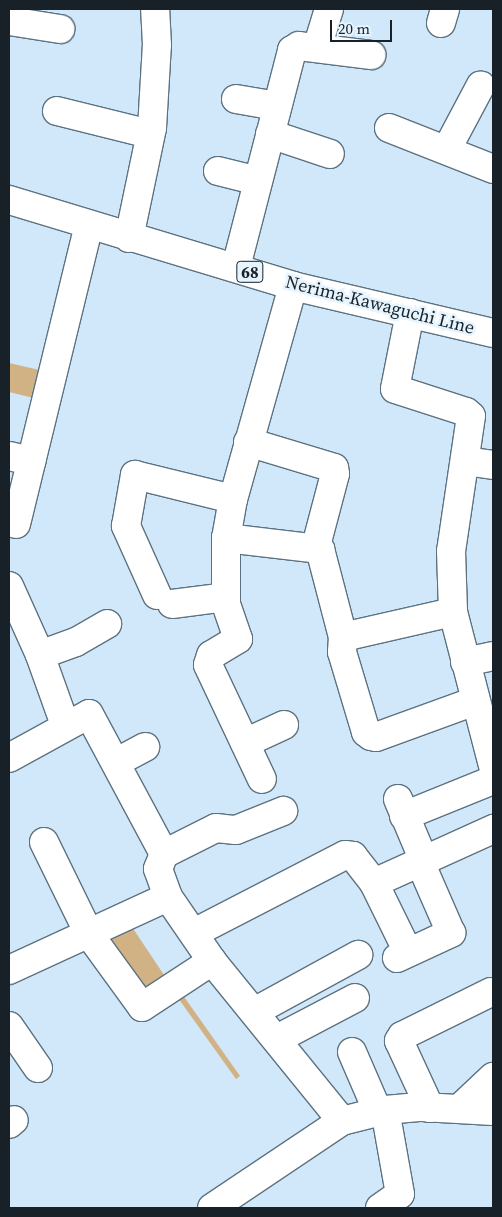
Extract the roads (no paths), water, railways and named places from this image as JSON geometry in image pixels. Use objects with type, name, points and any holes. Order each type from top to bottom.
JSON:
[{"type":"street","points":[[129,238],[150,134],[157,45],[155,9]]},
{"type":"street","points":[[317,48],[329,9]]},
{"type":"street","points":[[9,21],[60,29]]},
{"type":"street","points":[[236,267],[292,50],[299,46],[370,55]]},
{"type":"street","points":[[447,149],[481,85]]},
{"type":"street","points":[[236,99],[277,106]]},
{"type":"street","points":[[57,111],[150,134]]},
{"type":"street","points":[[389,128],[493,168]]},
{"type":"street","points":[[270,134],[330,154]]},
{"type":"street","points":[[218,171],[258,180]]},
{"type":"street","name":"Nerima-Kawaguchi Line","points":[[9,200],[129,238],[236,267],[293,286],[493,333]]},
{"type":"street","points":[[21,525],[20,459],[89,225]]},
{"type":"street","points":[[262,779],[208,665],[211,654],[238,638],[227,612],[226,538],[233,499],[248,442],[293,286]]},
{"type":"street","points":[[410,312],[394,388],[466,412],[471,416],[451,551],[453,612],[493,766]]},
{"type":"street","points":[[248,442],[334,468],[335,474],[316,546]]},
{"type":"street","points":[[465,461],[493,465]]},
{"type":"street","points":[[226,597],[165,600],[126,526],[134,475],[233,499]]},
{"type":"street","points":[[226,538],[316,546],[323,554],[343,637],[342,652],[366,732],[370,736],[376,737],[476,701]]},
{"type":"street","points":[[9,586],[40,655],[65,725]]},
{"type":"street","points":[[343,637],[453,612]]},
{"type":"street","points":[[40,655],[90,625]]},
{"type":"street","points":[[465,662],[493,656]]},
{"type":"street","points":[[9,758],[65,725],[89,714],[117,762],[164,854]]},
{"type":"street","points":[[245,743],[284,725]]},
{"type":"street","points":[[117,762],[144,748]]},
{"type":"street","points":[[194,933],[345,855],[353,856],[374,883],[403,955],[451,933],[401,807],[493,780]]},
{"type":"street","points":[[283,811],[236,830],[216,828],[164,854],[158,869],[168,897],[212,961],[342,1121]]},
{"type":"street","points":[[374,883],[493,829]]},
{"type":"street","points":[[44,842],[88,934],[142,1007],[212,961]]},
{"type":"street","points":[[11,964],[88,934],[168,897]]},
{"type":"street","points":[[254,1012],[358,955]]},
{"type":"street","points":[[430,1108],[399,1041],[402,1036],[491,992]]},
{"type":"street","points":[[277,1039],[355,998]]},
{"type":"street","points":[[9,1026],[38,1068]]},
{"type":"street","points":[[352,1052],[381,1111],[400,1194],[380,1208]]},
{"type":"street","points":[[459,1109],[493,1077]]},
{"type":"street","points":[[212,1208],[342,1121],[381,1111],[430,1108],[493,1111]]}]
